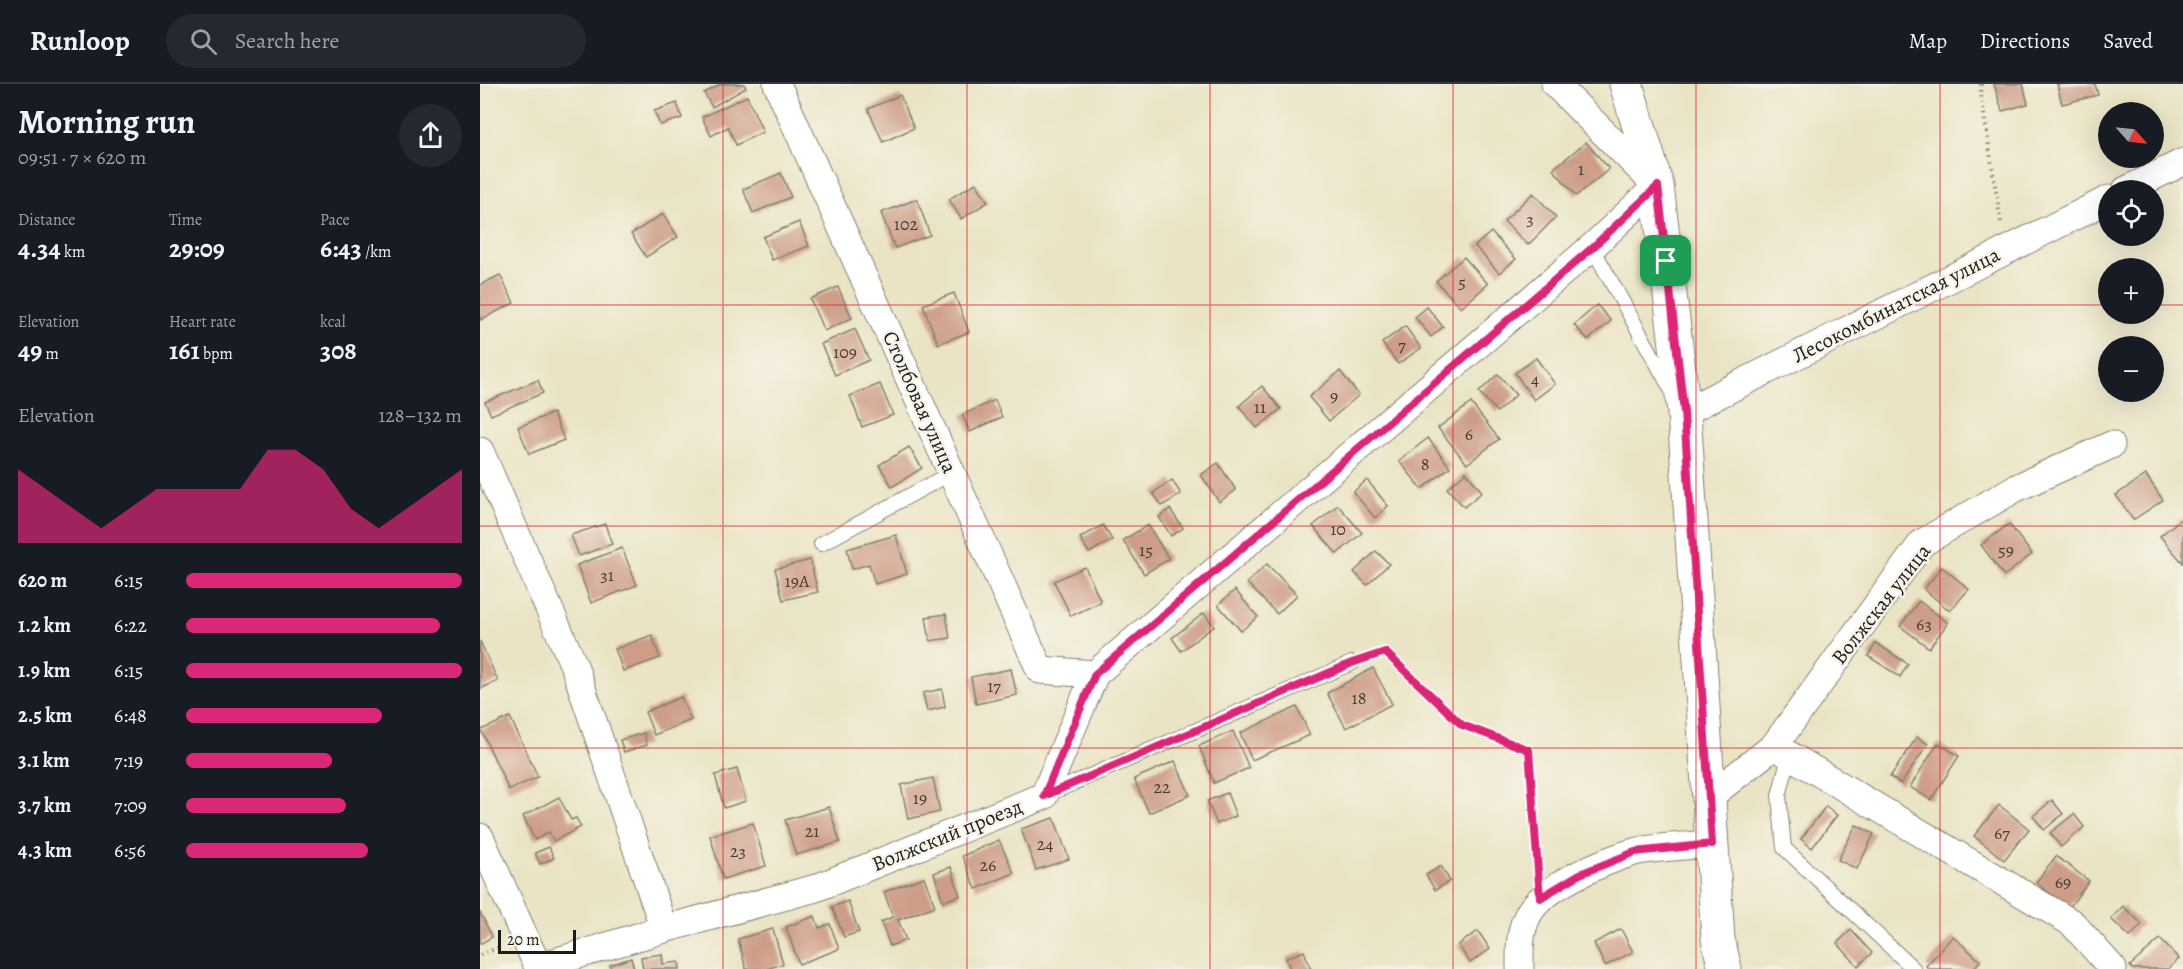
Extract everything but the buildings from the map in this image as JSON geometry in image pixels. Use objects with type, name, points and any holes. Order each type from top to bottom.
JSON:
[{"type":"street","name":"Столбовая улица","points":[[777,84],[1040,670],[1095,674]]},
{"type":"street","points":[[1556,84],[1658,186]]},
{"type":"street","points":[[1626,84],[1658,186],[1684,412],[1718,939],[1725,969]]},
{"type":"street","points":[[2146,180],[2183,162]]},
{"type":"street","name":"Волжский проезд","points":[[539,968],[664,929],[816,888],[1044,796],[1095,674],[1592,248],[1658,186]]},
{"type":"street","name":"Лесокомбинатская улица","points":[[1684,412],[2098,205]]},
{"type":"street","name":"Волжская улица","points":[[1709,797],[1781,751],[1922,543],[2014,489],[2111,445]]},
{"type":"street","points":[[480,451],[575,668],[664,929]]},
{"type":"street","points":[[1781,751],[2072,923],[2113,969]]},
{"type":"street","points":[[480,837],[539,968]]},
{"type":"street","points":[[1520,969],[1521,933],[1528,914],[1540,898],[1580,874],[1635,852],[1712,844]]},
{"type":"lane","points":[[1592,248],[1684,412]]},
{"type":"lane","points":[[821,544],[951,473]]},
{"type":"lane","points":[[1044,796],[1352,663]]},
{"type":"lane","points":[[1781,751],[1779,796],[1784,848],[1914,969]]},
{"type":"path","points":[[1981,84],[2006,251]]},
{"type":"path","points":[[1352,663],[1385,652],[1462,725],[1529,750],[1540,898]]},
{"type":"route","points":[[1658,186],[1666,261],[1684,412],[1712,844],[1635,852],[1580,874],[1540,898],[1529,750],[1462,725],[1385,652],[1352,663],[1044,796],[1095,674],[1592,248],[1658,186]]}]
